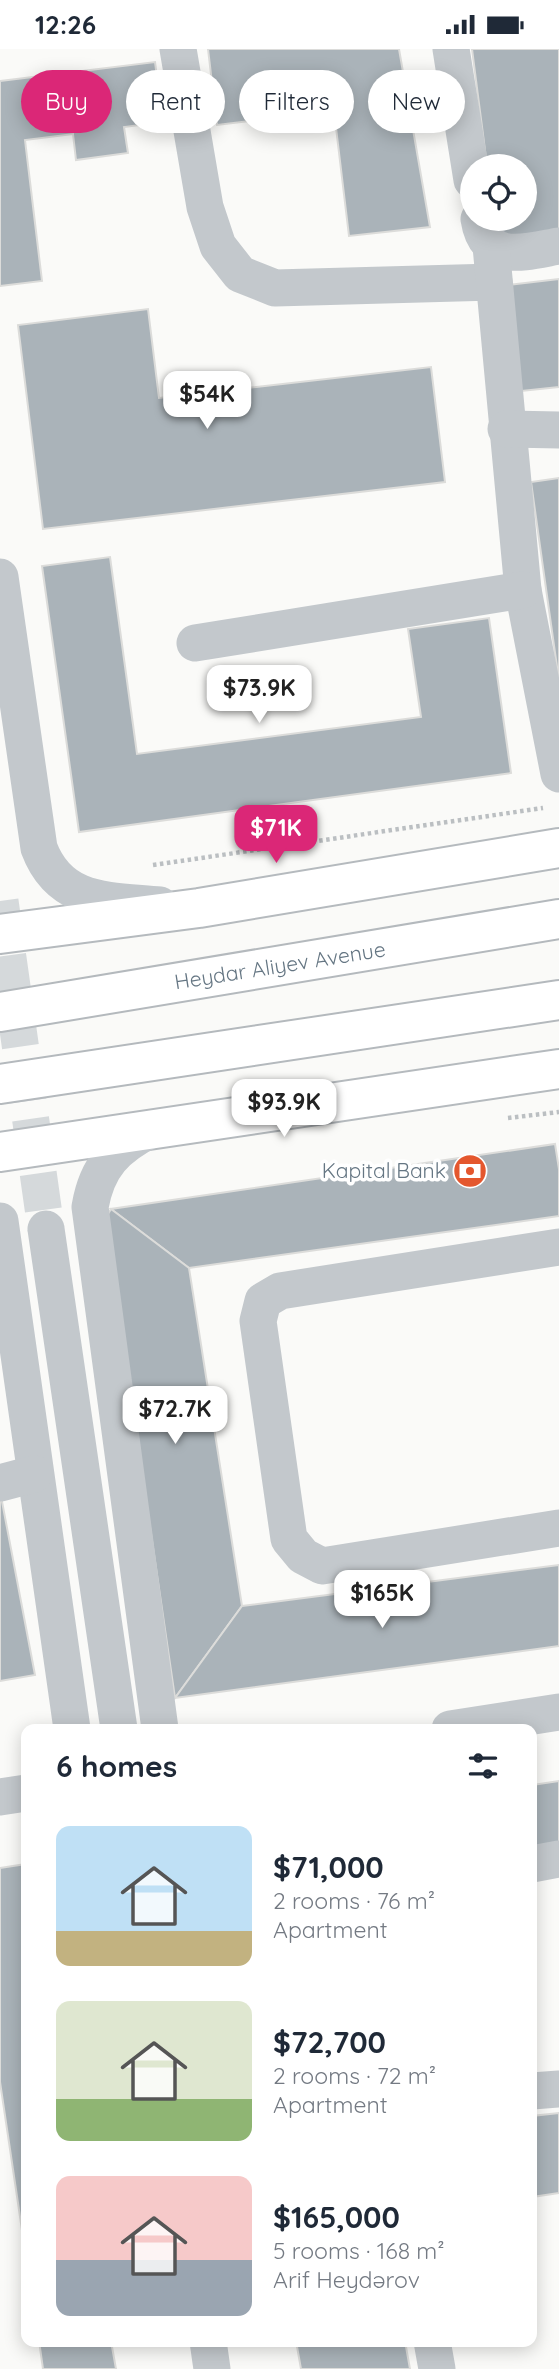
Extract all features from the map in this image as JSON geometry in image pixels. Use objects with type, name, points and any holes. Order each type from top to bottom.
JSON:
[{"type":"main road","points":[[0,934],[199,908],[559,848]]},
{"type":"main road","name":"Heydar Aliyev Avenue","points":[[0,1012],[559,919]]},
{"type":"main road","points":[[0,1084],[559,1000]]},
{"type":"main road","points":[[0,1152],[559,1069]]},
{"type":"street","points":[[178,49],[205,207],[218,246],[240,274],[275,288],[494,282]]},
{"type":"street","points":[[452,49],[468,154]]},
{"type":"street","points":[[485,233],[494,282],[523,590],[559,773]]},
{"type":"street","points":[[485,233],[519,253],[559,246]]},
{"type":"street","points":[[506,429],[559,430]]},
{"type":"street","points":[[0,576],[39,848],[49,869],[59,882],[78,893],[101,899],[199,908]]},
{"type":"street","points":[[195,643],[523,590]]},
{"type":"street","points":[[155,1128],[114,1152],[99,1173],[90,1207],[159,1724]]},
{"type":"street","points":[[0,1221],[17,1479],[71,1724]]},
{"type":"street","points":[[46,1229],[118,1724]]},
{"type":"street","points":[[559,1247],[280,1291],[263,1301],[258,1321],[289,1539],[303,1556],[322,1566],[559,1528]]},
{"type":"street","points":[[482,1724],[559,1712]]},
{"type":"street","points":[[0,1797],[21,1794]]},
{"type":"street","points":[[537,1863],[559,1859]]},
{"type":"street","points":[[537,2091],[559,2089]]},
{"type":"street","points":[[209,2347],[212,2369]]},
{"type":"street","points":[[433,2347],[437,2369]]},
{"type":"path","points":[[148,866],[545,808]]},
{"type":"building","points":[[208,49],[399,49],[403,70],[368,70],[368,133],[414,133],[430,227],[349,236],[337,133],[354,133],[354,70],[239,70],[239,122],[225,124],[225,70],[210,70]]},
{"type":"building","points":[[472,49],[559,49],[559,235],[496,243],[494,231],[537,231],[537,154],[485,154]]},
{"type":"building","points":[[155,62],[156,70],[126,70],[124,127],[128,153],[76,160],[73,134],[25,140],[42,281],[0,286],[0,81],[21,78],[21,133],[112,133],[112,70],[90,70]]},
{"type":"building","points":[[559,279],[559,387],[512,392],[499,286]]},
{"type":"building","points":[[148,309],[159,398],[431,367],[445,482],[43,529],[18,325]]},
{"type":"building","points":[[559,478],[559,681],[531,482]]},
{"type":"building","points":[[110,557],[137,754],[421,717],[408,629],[489,618],[511,773],[79,832],[42,566]]},
{"type":"building","points":[[555,1144],[559,1169],[559,1216],[189,1268],[111,1209]]},
{"type":"building","points":[[111,1209],[189,1268],[242,1606],[175,1698],[105,1219]]},
{"type":"building","points":[[0,1491],[35,1675],[0,1681]]},
{"type":"building","points":[[559,1565],[559,1646],[175,1698],[242,1606]]},
{"type":"building","points":[[559,1781],[559,1851],[537,1853],[537,1784]]},
{"type":"building","points":[[21,1865],[21,2223],[0,2082],[0,1868]]},
{"type":"building","points":[[559,2113],[559,2193],[537,2196],[537,2115]]},
{"type":"building","points":[[40,2347],[112,2347],[116,2369],[43,2369]]},
{"type":"building","points":[[297,2347],[406,2347],[410,2369],[301,2369]]},
{"type":"tunnel","points":[[0,901],[46,1229]]},
{"type":"place","name":"Kapital Bank","points":[[470,1171]]}]
